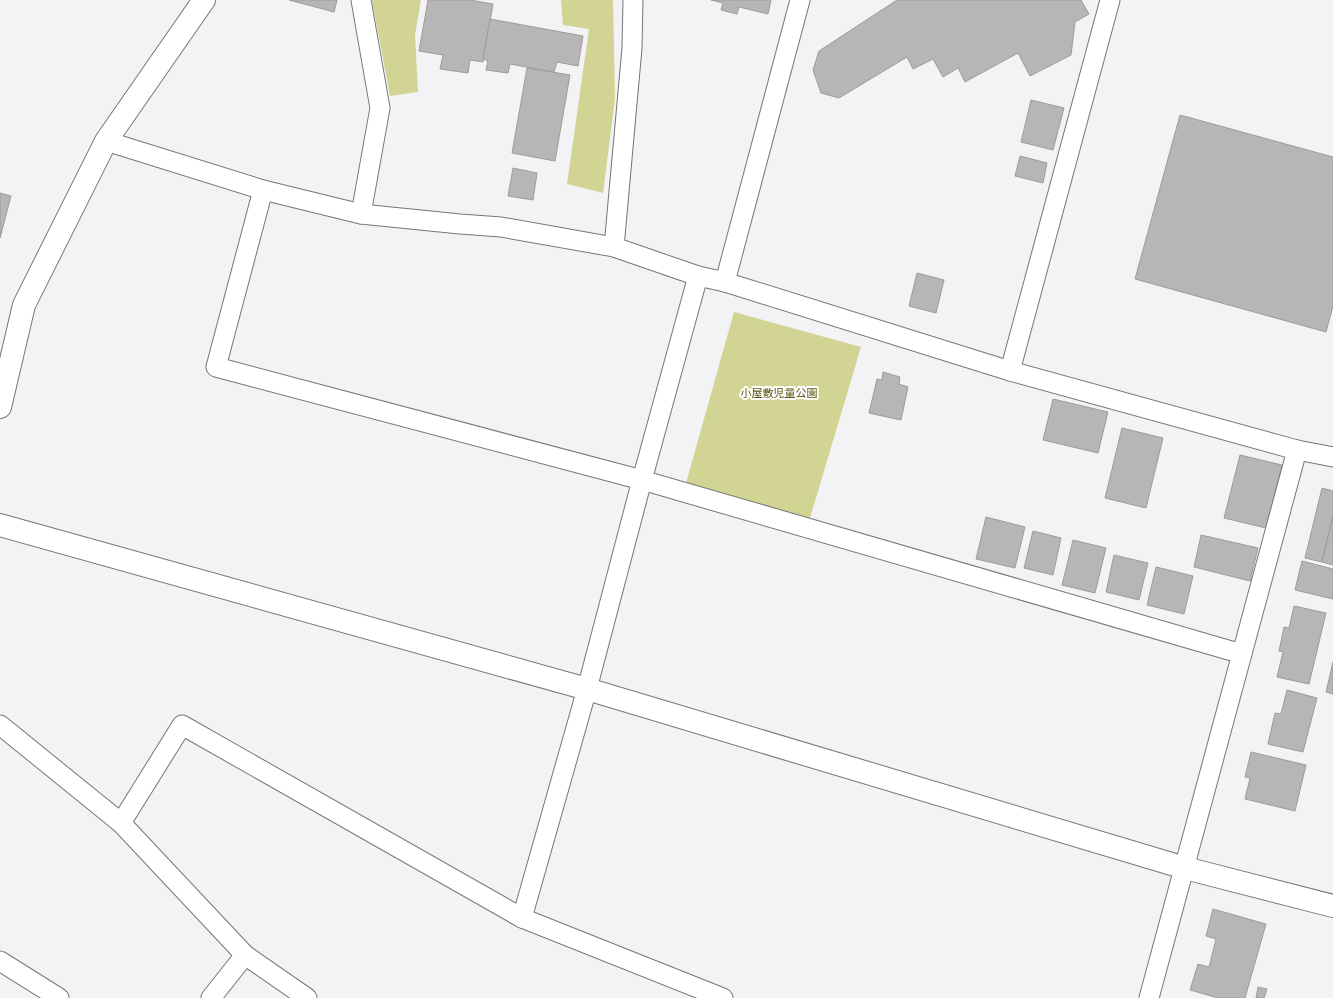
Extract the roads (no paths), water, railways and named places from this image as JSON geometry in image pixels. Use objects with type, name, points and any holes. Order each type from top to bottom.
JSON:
[{"type":"street","points":[[0,407],[24,305],[106,141],[204,0]]},
{"type":"street","points":[[361,0],[380,108],[361,214]]},
{"type":"street","points":[[614,247],[632,48],[633,0]]},
{"type":"street","points":[[725,282],[800,0]]},
{"type":"street","points":[[1010,370],[1110,0]]},
{"type":"street","points":[[106,141],[263,190],[361,214],[501,227],[614,247],[698,276],[725,282],[1010,370],[1297,450],[1333,457]]},
{"type":"street","points":[[263,190],[216,367],[642,480],[1242,654]]},
{"type":"street","points":[[522,918],[588,689],[642,480],[698,276]]},
{"type":"street","points":[[1149,998],[1297,450]]},
{"type":"street","points":[[0,526],[588,689],[1185,868],[1333,906]]},
{"type":"street","points":[[0,725],[121,823],[244,956],[307,998]]},
{"type":"street","points":[[121,823],[182,725],[522,918],[723,998]]},
{"type":"street","points":[[211,998],[244,956]]},
{"type":"street","points":[[0,961],[60,998]]},
{"type":"park label","name":"小屋敷児童公園","points":[[779,393]]}]
